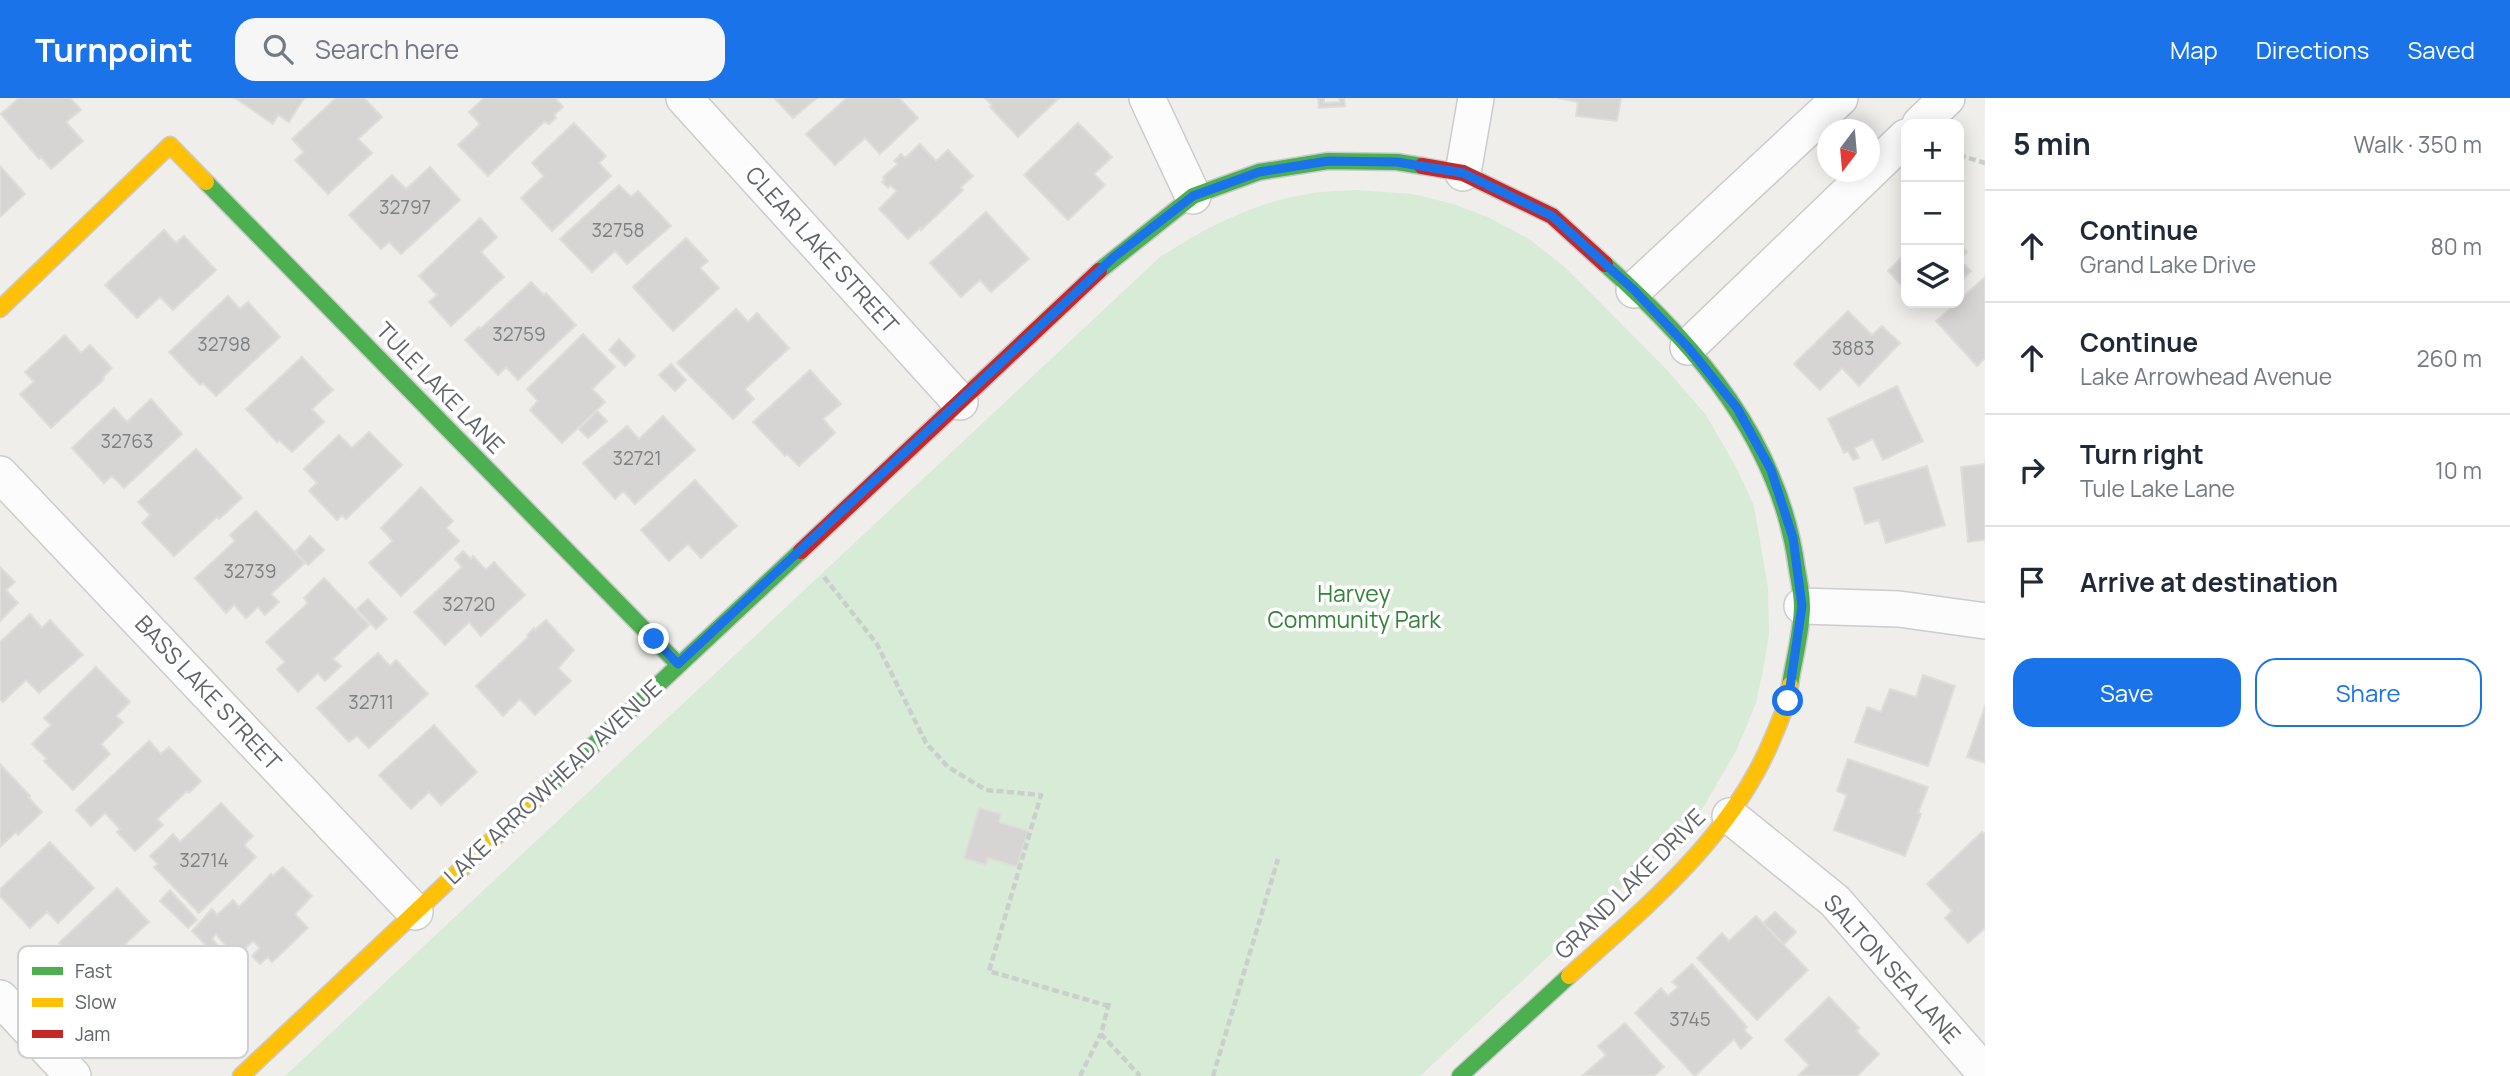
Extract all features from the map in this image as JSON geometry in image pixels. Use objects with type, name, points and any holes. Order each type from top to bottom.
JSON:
[{"type":"street","name":"CLEAR LAKE STREET","points":[[684,98],[960,402]]},
{"type":"street","points":[[1147,98],[1193,196]]},
{"type":"street","points":[[1463,173],[1476,98]]},
{"type":"street","points":[[1634,290],[1840,98]]},
{"type":"street","points":[[1925,119],[1947,98]]},
{"type":"street","points":[[1688,347],[1901,142]]},
{"type":"street","name":"TULE LAKE LANE","points":[[0,309],[170,145],[678,664]]},
{"type":"street","name":"LAKE ARROWHEAD AVENUE","points":[[241,1076],[1114,257],[1193,196],[1259,172],[1328,161],[1397,162],[1463,173],[1552,216],[1634,290],[1688,347]]},
{"type":"street","name":"GRAND LAKE DRIVE","points":[[1475,1071],[1688,864],[1730,816],[1764,761],[1788,701],[1802,606],[1793,538],[1771,470],[1737,408],[1688,347]]},
{"type":"street","name":"BASS LAKE STREET","points":[[0,474],[415,912]]},
{"type":"street","points":[[1802,606],[1899,608],[1985,621]]},
{"type":"street","name":"SALTON SEA LANE","points":[[1730,816],[1835,901],[1985,1073]]},
{"type":"street","points":[[0,998],[18,1017]]},
{"type":"street","points":[[57,1058],[74,1076]]},
{"type":"path","points":[[1964,157],[1985,163]]},
{"type":"path","points":[[799,552],[829,582],[877,644],[926,743],[948,767],[986,790],[1041,795],[989,971],[1109,1004],[1101,1034],[1080,1076]]},
{"type":"path","points":[[1213,1076],[1278,859]]},
{"type":"path","points":[[1101,1034],[1140,1076]]},
{"type":"green space","name":"Harvey Community Park","points":[[1356,190],[1413,194],[1453,204],[1488,217],[1529,239],[1565,267],[1667,370],[1706,415],[1736,467],[1754,506],[1768,588],[1769,634],[1756,703],[1736,751],[1704,806],[1680,834],[1420,1076],[285,1076],[1160,257],[1210,227],[1245,211],[1308,194]]},
{"type":"building","points":[[19,98],[70,98],[81,110],[66,122],[83,141],[51,169],[41,157],[39,159],[1,114]]},
{"type":"building","points":[[235,98],[304,98],[289,122],[278,115],[273,124]]},
{"type":"building","points":[[336,98],[364,98],[382,117],[358,139],[372,153],[328,194],[295,160],[304,152],[292,139]]},
{"type":"building","points":[[484,98],[555,98],[563,107],[554,115],[556,118],[549,124],[544,122],[488,176],[458,145],[480,124],[469,112]]},
{"type":"building","points":[[774,98],[817,98],[793,118]]},
{"type":"building","points":[[847,98],[899,98],[918,118],[880,154],[865,138],[835,165],[806,134]]},
{"type":"building","points":[[985,98],[1059,98],[1018,137]]},
{"type":"building","points":[[1318,98],[1324,98],[1324,103],[1340,102],[1339,98],[1344,98],[1345,106],[1319,108]]},
{"type":"building","points":[[1558,98],[1621,98],[1617,121],[1576,116],[1578,102]]},
{"type":"building","points":[[574,123],[606,156],[599,163],[611,176],[552,231],[521,198],[544,176],[532,163]]},
{"type":"building","points":[[1078,123],[1112,157],[1094,174],[1105,185],[1068,220],[1024,175]]},
{"type":"building","points":[[920,144],[936,161],[948,150],[973,176],[961,187],[963,190],[908,239],[879,209],[897,191],[882,182],[885,180],[883,177],[898,164],[894,161],[901,154],[905,158]]},
{"type":"building","points":[[0,166],[25,194],[0,217]]},
{"type":"building","points":[[430,167],[460,200],[401,254],[389,242],[381,249],[349,215],[392,175],[406,189]]},
{"type":"building","points":[[619,185],[631,197],[638,191],[671,226],[627,264],[615,251],[592,272],[560,239]]},
{"type":"building","points":[[986,212],[1029,259],[991,292],[980,280],[961,297],[930,263]]},
{"type":"building","points":[[480,218],[497,237],[481,252],[504,277],[451,326],[429,302],[437,295],[419,276]]},
{"type":"building","points":[[164,230],[176,243],[184,236],[216,270],[173,310],[160,297],[137,318],[105,285]]},
{"type":"building","points":[[686,238],[708,261],[700,268],[719,288],[673,331],[633,287]]},
{"type":"building","points":[[1901,258],[1901,285],[1888,271]]},
{"type":"building","points":[[1964,264],[1971,271],[1964,278]]},
{"type":"building","points":[[1985,277],[1985,358],[1977,366],[1936,321],[1950,308],[1964,308],[1964,296]]},
{"type":"building","points":[[531,282],[544,295],[546,293],[576,325],[518,380],[506,367],[498,375],[465,340]]},
{"type":"building","points":[[228,296],[240,309],[248,302],[280,337],[216,396],[203,383],[200,385],[169,352]]},
{"type":"building","points":[[736,309],[748,322],[757,313],[789,348],[745,389],[754,399],[733,419],[677,363]]},
{"type":"building","points":[[1848,311],[1872,335],[1882,326],[1900,343],[1859,386],[1842,368],[1820,390],[1794,364]]},
{"type":"building","points":[[583,334],[615,367],[592,389],[605,402],[562,443],[530,410],[538,401],[527,389]]},
{"type":"building","points":[[65,335],[81,353],[90,345],[112,368],[104,379],[51,428],[20,394],[34,382],[25,372]]},
{"type":"building","points":[[619,339],[635,356],[625,366],[609,350]]},
{"type":"building","points":[[302,357],[333,390],[312,409],[324,422],[292,452],[279,440],[277,442],[246,409]]},
{"type":"building","points":[[671,364],[686,380],[675,391],[659,375]]},
{"type":"building","points":[[810,370],[841,404],[823,419],[835,433],[799,466],[787,454],[785,456],[753,422]]},
{"type":"building","points":[[1897,386],[1923,441],[1883,460],[1873,439],[1854,448],[1859,458],[1853,460],[1848,451],[1844,453],[1828,419]]},
{"type":"building","points":[[151,399],[182,434],[124,488],[112,476],[104,483],[72,448],[114,408],[127,422]]},
{"type":"building","points":[[597,411],[607,421],[588,438],[579,429]]},
{"type":"building","points":[[663,416],[695,450],[635,504],[623,491],[615,499],[583,463],[627,426],[639,439]]},
{"type":"building","points":[[369,432],[402,465],[346,519],[342,515],[337,520],[309,491],[317,483],[304,469],[339,435],[352,448]]},
{"type":"building","points":[[196,449],[242,498],[174,556],[142,523],[150,515],[138,502]]},
{"type":"building","points":[[1985,464],[1985,540],[1968,542],[1961,467]]},
{"type":"building","points":[[1927,466],[1945,525],[1886,543],[1879,520],[1865,524],[1854,488]]},
{"type":"building","points":[[695,480],[737,526],[701,558],[688,544],[669,561],[641,530]]},
{"type":"building","points":[[421,487],[453,521],[446,528],[459,541],[401,596],[369,563],[393,541],[381,528]]},
{"type":"building","points":[[256,511],[305,563],[271,594],[279,602],[265,615],[258,607],[246,618],[234,605],[226,613],[195,578],[235,541],[230,535]]},
{"type":"building","points":[[310,536],[324,550],[308,565],[295,552]]},
{"type":"building","points":[[463,551],[471,559],[473,556],[486,570],[494,562],[525,595],[481,636],[469,622],[445,645],[414,612],[462,567],[455,559]]},
{"type":"building","points":[[0,567],[15,582],[6,590],[18,603],[0,621]]},
{"type":"building","points":[[324,578],[369,625],[333,659],[341,666],[325,681],[318,673],[298,692],[277,669],[285,662],[266,642],[308,603],[304,598]]},
{"type":"building","points":[[368,599],[387,619],[376,629],[357,609]]},
{"type":"building","points":[[30,614],[42,628],[50,620],[83,655],[39,693],[26,680],[3,702],[0,699],[0,642]]},
{"type":"building","points":[[546,620],[574,650],[558,668],[571,681],[535,715],[520,699],[503,716],[476,686],[528,637],[534,628],[535,630]]},
{"type":"building","points":[[378,653],[390,666],[396,660],[428,694],[369,748],[357,736],[349,742],[317,708]]},
{"type":"building","points":[[96,667],[130,702],[116,716],[123,722],[101,744],[110,754],[73,790],[44,761],[47,759],[32,744],[51,725],[44,718]]},
{"type":"building","points":[[1923,675],[1955,686],[1928,766],[1855,742],[1867,707],[1881,712],[1890,689],[1916,697]]},
{"type":"building","points":[[1985,706],[1985,763],[1967,757]]},
{"type":"building","points":[[434,725],[477,772],[441,805],[429,792],[411,809],[379,775]]},
{"type":"building","points":[[149,741],[161,754],[169,747],[201,781],[157,819],[163,825],[135,851],[117,832],[120,829],[105,813],[91,826],[76,810]]},
{"type":"building","points":[[1848,759],[1928,787],[1905,856],[1834,830],[1847,795],[1837,791]]},
{"type":"building","points":[[0,764],[42,812],[18,835],[16,832],[0,847]]},
{"type":"building","points":[[221,803],[253,836],[244,845],[256,857],[199,913],[154,867],[158,864],[150,856],[173,834],[180,842]]},
{"type":"building","points":[[979,808],[1001,814],[999,822],[1028,831],[1017,867],[988,858],[986,865],[964,858]]},
{"type":"building","points":[[1982,832],[1985,835],[1985,928],[1968,943],[1945,918],[1952,911],[1927,884]]},
{"type":"building","points":[[50,842],[94,888],[58,923],[47,912],[30,928],[0,896],[0,889]]},
{"type":"building","points":[[283,867],[312,896],[295,914],[308,928],[272,962],[268,957],[260,964],[252,956],[260,948],[253,941],[248,946],[226,946],[216,934],[212,939],[218,946],[206,946],[192,931],[212,909],[217,915],[233,900],[239,907],[271,874],[273,876]]},
{"type":"building","points":[[117,888],[149,922],[125,944],[127,946],[62,946],[59,943]]},
{"type":"building","points":[[170,890],[197,920],[188,928],[160,901]]},
{"type":"building","points":[[1775,912],[1796,932],[1784,944],[1763,923]]},
{"type":"building","points":[[1756,916],[1808,970],[1757,1020],[1697,958],[1722,933],[1729,941]]},
{"type":"building","points":[[1692,964],[1747,1027],[1744,1030],[1752,1038],[1741,1049],[1734,1039],[1695,1076],[1635,1013],[1661,988],[1668,996],[1678,987],[1672,982]]},
{"type":"building","points":[[1829,997],[1859,1028],[1856,1031],[1879,1054],[1857,1076],[1798,1076],[1809,1065],[1785,1040]]},
{"type":"building","points":[[1625,1023],[1664,1067],[1654,1076],[1582,1076],[1606,1055],[1598,1046]]},
{"type":"traffic: fast","points":[[1099,271],[1193,196],[1259,172],[1328,161],[1397,162],[1422,166]]},
{"type":"traffic: fast","points":[[206,182],[678,664]]},
{"type":"traffic: fast","points":[[1605,264],[1672,329],[1702,363],[1730,400],[1773,479],[1788,523],[1802,597],[1801,625],[1790,685]]},
{"type":"traffic: fast","points":[[539,796],[801,551]]},
{"type":"traffic: fast","points":[[1460,1076],[1569,976]]},
{"type":"traffic: slow","points":[[0,309],[170,145],[206,182]]},
{"type":"traffic: slow","points":[[1569,976],[1658,895],[1712,837],[1757,771],[1782,716],[1790,685]]},
{"type":"traffic: slow","points":[[241,1076],[539,796]]},
{"type":"traffic: jam","points":[[1422,166],[1463,173],[1552,216],[1605,264]]},
{"type":"traffic: jam","points":[[801,551],[1099,271]]},
{"type":"route","points":[[654,639],[678,664],[1114,257],[1193,196],[1259,172],[1328,161],[1397,162],[1463,173],[1552,216],[1634,290],[1688,347],[1737,408],[1771,470],[1793,538],[1802,606],[1788,701]]}]
